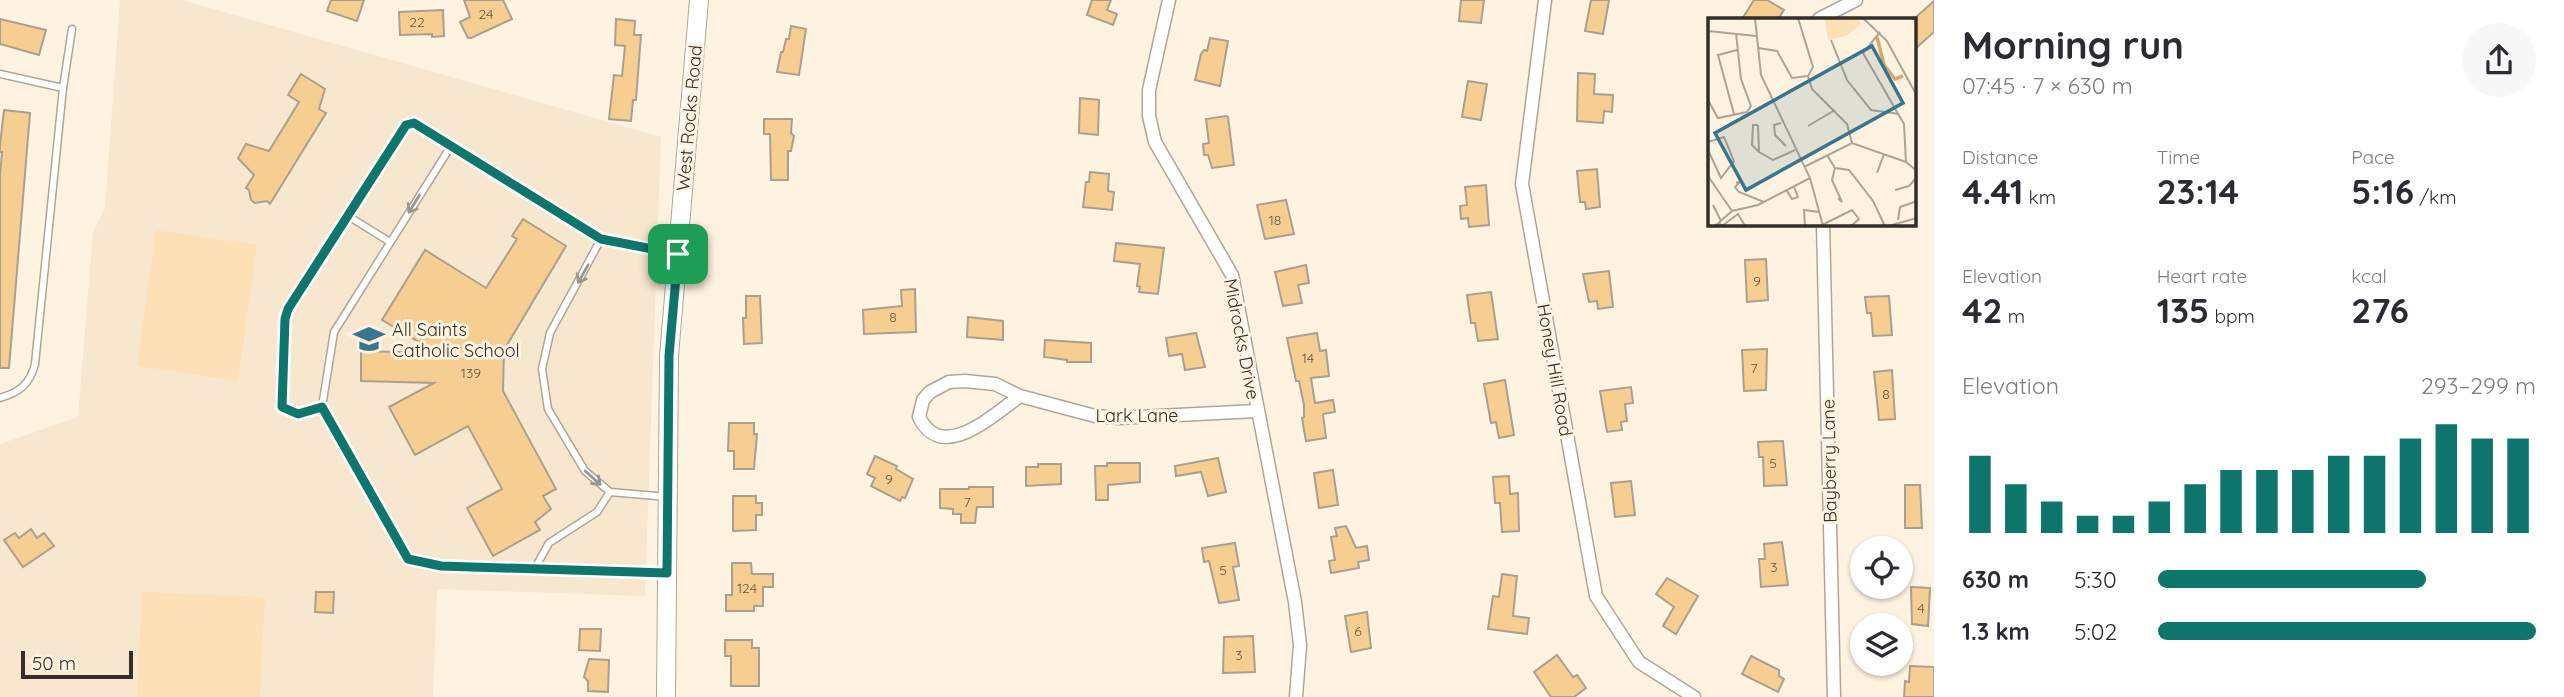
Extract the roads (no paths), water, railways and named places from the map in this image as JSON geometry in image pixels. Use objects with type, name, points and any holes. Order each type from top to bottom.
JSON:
[{"type":"main road","name":"West Rocks Road","points":[[666,697],[669,356],[699,0]]},
{"type":"street","name":"Midrocks Drive","points":[[1169,0],[1149,90],[1149,116],[1155,142],[1231,275],[1295,602],[1300,645],[1296,697]]},
{"type":"street","name":"Honey Hill Road","points":[[1545,0],[1522,184],[1596,596],[1639,662],[1694,697]]},
{"type":"street","points":[[1821,18],[1856,0]]},
{"type":"street","name":"Bayberry Lane","points":[[1823,226],[1834,697]]},
{"type":"street","name":"Lark Lane","points":[[1020,396],[963,434],[950,438],[941,438],[932,433],[919,417],[923,400],[930,391],[949,382],[965,381],[995,384],[1020,396],[1068,411],[1119,418],[1256,411]]},
{"type":"lane","points":[[0,398],[19,392],[31,377],[35,364],[72,29]]},
{"type":"lane","points":[[0,74],[64,88]]},
{"type":"lane","points":[[322,407],[298,414],[282,407],[285,319],[288,309],[406,125],[414,123],[601,239],[678,254]]},
{"type":"lane","points":[[451,146],[334,332],[322,407],[408,559],[441,566],[667,573]]},
{"type":"lane","points":[[348,216],[390,242]]},
{"type":"lane","points":[[601,239],[550,333],[542,369],[548,409],[585,471],[610,492],[668,497]]},
{"type":"lane","points":[[535,568],[549,543],[597,512],[610,492]]},
{"type":"place","name":"All Saints Catholic School","points":[[369,339]]}]
